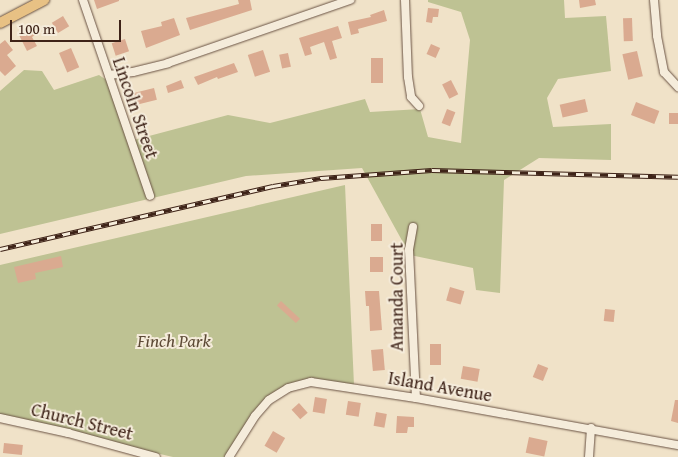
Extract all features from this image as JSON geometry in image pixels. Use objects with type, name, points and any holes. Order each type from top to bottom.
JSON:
[{"type":"main road","points":[[0,23],[44,0]]},
{"type":"street","name":"Lincoln Street","points":[[83,0],[150,196]]},
{"type":"street","points":[[109,75],[133,72],[168,63],[350,0]]},
{"type":"street","points":[[405,0],[409,84],[411,97],[419,106]]},
{"type":"street","points":[[654,0],[662,63],[668,78],[678,86]]},
{"type":"street","name":"Amanda Court","points":[[413,227],[408,250],[416,398]]},
{"type":"street","name":"Island Avenue","points":[[228,457],[261,407],[278,393],[300,384],[322,382],[591,428],[678,445]]},
{"type":"street","name":"Church Street","points":[[0,418],[68,433],[156,457]]},
{"type":"street","points":[[589,457],[591,428]]},
{"type":"green space","points":[[428,0],[564,0],[565,18],[606,16],[611,71],[558,79],[547,98],[553,127],[611,124],[611,160],[539,158],[504,180],[500,293],[476,290],[473,268],[410,255],[362,168],[246,176],[0,234],[0,91],[24,70],[42,71],[54,90],[99,75],[114,85],[134,140],[228,115],[270,123],[365,99],[370,112],[420,109],[428,137],[461,143],[470,40],[461,12],[428,2]]},
{"type":"green space","name":"Finch Park","points":[[345,185],[354,385],[319,382],[273,398],[230,457],[173,457],[0,417],[0,265]]},
{"type":"building","points":[[94,0],[119,0],[119,1],[97,9]]},
{"type":"building","points":[[238,0],[250,0],[252,10],[190,30],[186,18],[239,4]]},
{"type":"building","points":[[579,0],[595,0],[596,5],[580,8]]},
{"type":"building","points":[[428,8],[439,9],[438,17],[433,17],[432,23],[426,22]]},
{"type":"building","points":[[384,10],[387,21],[358,29],[359,33],[351,35],[348,22],[371,17],[370,15]]},
{"type":"building","points":[[63,16],[69,26],[58,33],[52,23]]},
{"type":"building","points":[[174,18],[180,35],[146,48],[141,31],[162,26],[161,22]]},
{"type":"building","points":[[623,18],[632,18],[633,41],[624,41]]},
{"type":"building","points":[[338,26],[342,38],[332,41],[337,58],[330,60],[324,42],[310,47],[312,54],[305,56],[299,38]]},
{"type":"building","points":[[34,27],[38,33],[32,37],[37,46],[27,51],[19,35]]},
{"type":"building","points":[[125,39],[129,51],[116,56],[112,43]]},
{"type":"building","points":[[5,40],[13,50],[7,55],[16,66],[5,76],[0,71],[0,44]]},
{"type":"building","points":[[431,44],[440,48],[436,58],[427,54]]},
{"type":"building","points":[[71,48],[79,67],[67,72],[59,53]]},
{"type":"building","points":[[263,50],[270,72],[255,77],[248,55]]},
{"type":"building","points":[[637,51],[643,76],[628,80],[622,54]]},
{"type":"building","points":[[288,53],[291,67],[282,69],[279,55]]},
{"type":"building","points":[[371,58],[383,58],[383,83],[371,83]]},
{"type":"building","points":[[234,63],[238,72],[218,79],[217,77],[198,85],[194,77]]},
{"type":"building","points":[[181,80],[184,88],[168,93],[166,86]]},
{"type":"building","points":[[451,80],[458,94],[449,99],[442,85]]},
{"type":"building","points":[[154,88],[157,100],[132,106],[129,94]]},
{"type":"building","points":[[585,99],[588,112],[563,118],[560,105]]},
{"type":"building","points":[[636,102],[659,111],[654,124],[631,115]]},
{"type":"building","points":[[447,109],[455,112],[450,126],[442,123]]},
{"type":"building","points":[[669,113],[678,113],[678,124],[669,124]]},
{"type":"building","points":[[371,224],[382,224],[382,241],[371,241]]},
{"type":"building","points":[[61,256],[63,267],[35,273],[36,279],[18,283],[14,267]]},
{"type":"building","points":[[370,257],[383,257],[383,272],[370,272]]},
{"type":"building","points":[[450,287],[464,291],[461,305],[446,300]]},
{"type":"building","points":[[365,291],[379,291],[382,330],[370,331],[369,306],[366,306]]},
{"type":"building","points":[[281,301],[300,319],[296,323],[277,305]]},
{"type":"building","points":[[605,309],[615,310],[614,322],[604,321]]},
{"type":"building","points":[[430,344],[441,344],[441,365],[430,365]]},
{"type":"building","points":[[383,349],[385,370],[373,371],[371,350]]},
{"type":"building","points":[[538,364],[548,368],[543,381],[533,377]]},
{"type":"building","points":[[463,366],[480,369],[477,382],[461,379]]},
{"type":"building","points":[[315,397],[327,399],[325,414],[313,412]]},
{"type":"building","points":[[675,400],[678,400],[678,423],[671,421]]},
{"type":"building","points":[[348,401],[361,403],[359,417],[346,415]]},
{"type":"building","points":[[299,403],[308,413],[300,419],[292,410]]},
{"type":"building","points":[[376,412],[387,414],[384,428],[374,426]]},
{"type":"building","points":[[397,416],[414,417],[414,427],[408,427],[407,433],[396,433]]},
{"type":"building","points":[[273,431],[285,438],[277,453],[264,446]]},
{"type":"building","points":[[529,437],[548,441],[544,457],[526,453]]},
{"type":"building","points":[[4,443],[23,445],[22,455],[3,453]]},
{"type":"railway","points":[[0,249],[273,186],[321,178],[432,170],[678,177]]}]
